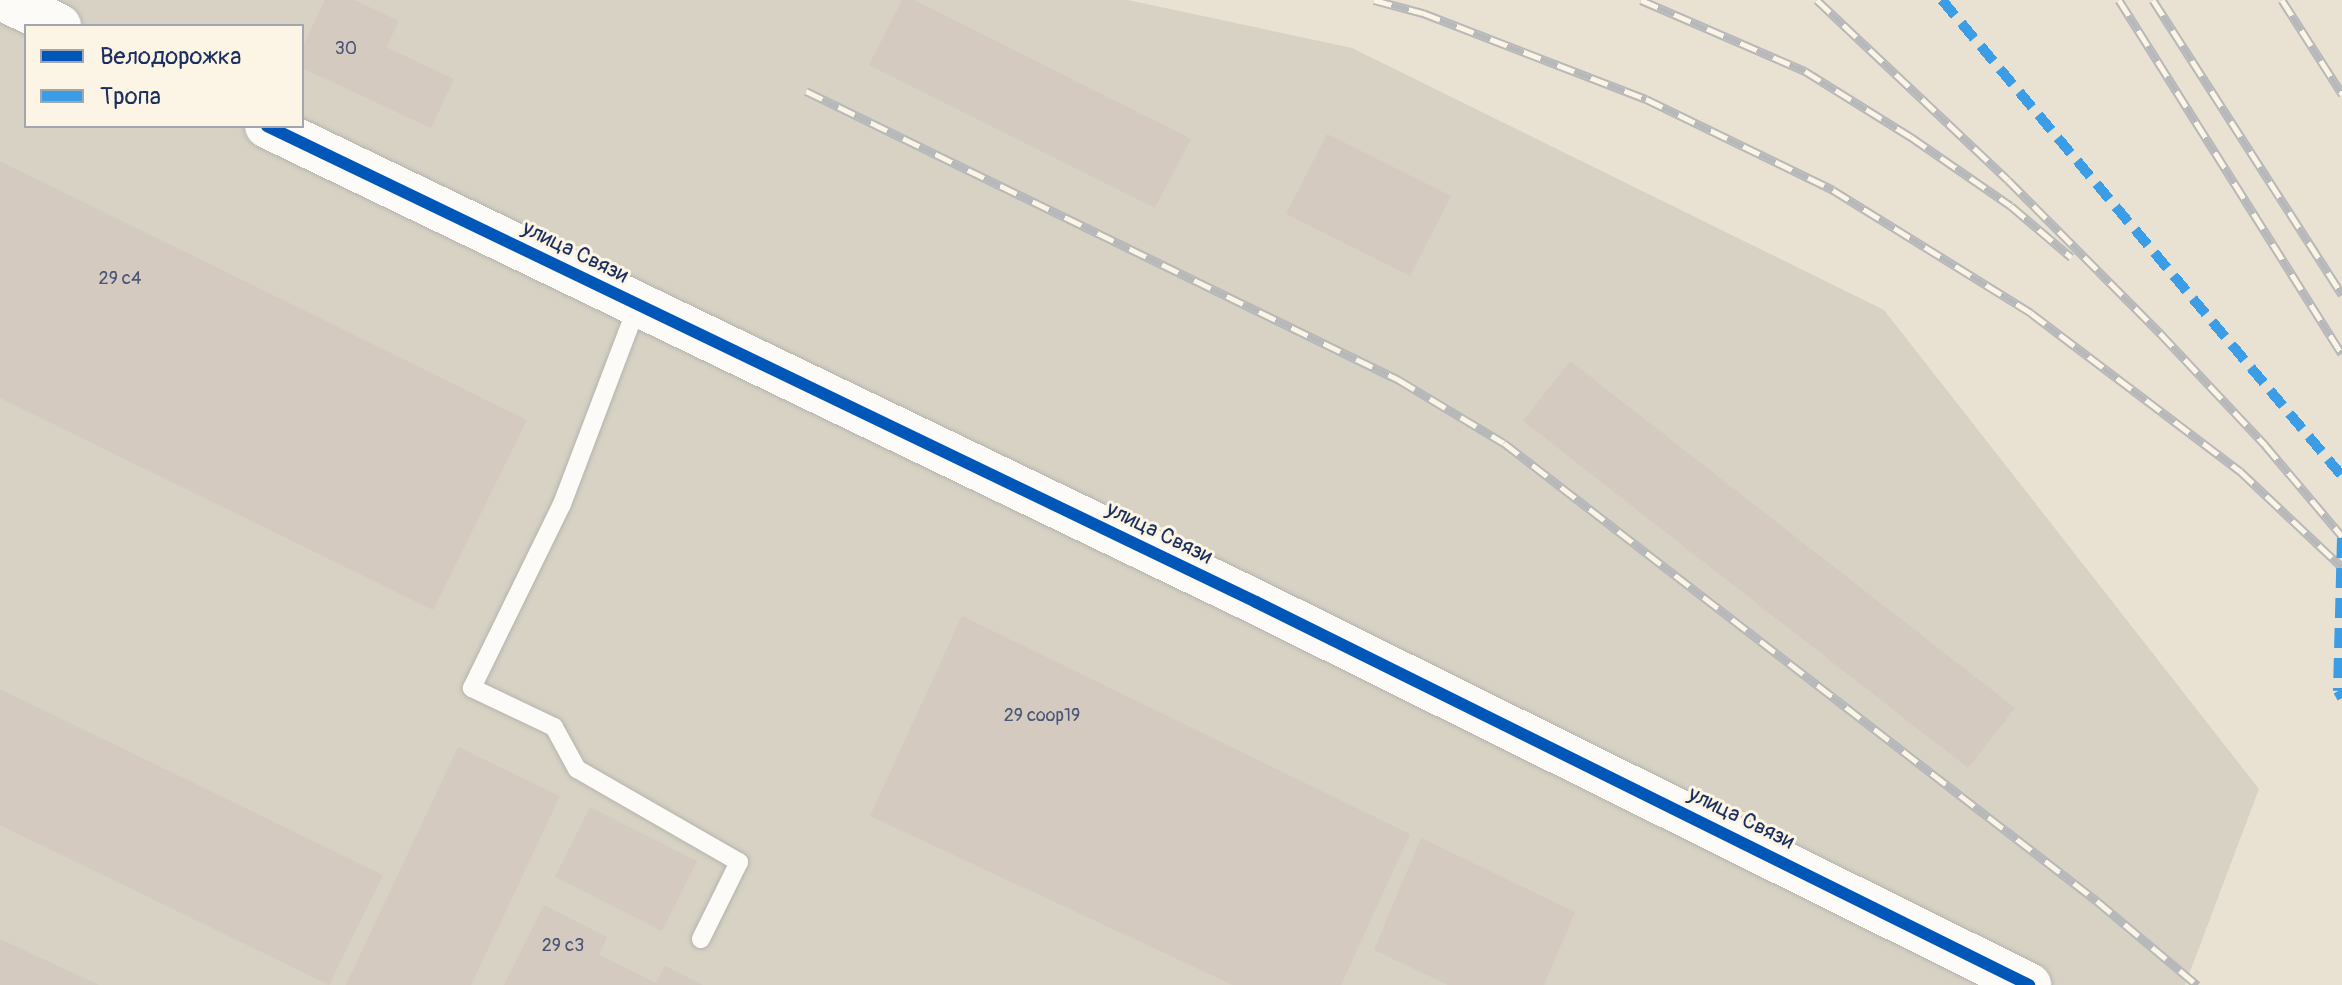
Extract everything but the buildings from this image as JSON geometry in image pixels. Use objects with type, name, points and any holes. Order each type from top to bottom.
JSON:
[{"type":"street","points":[[5,0],[55,24]]},
{"type":"street","name":"улица Связи","points":[[271,128],[1256,602],[2029,985]]},
{"type":"lane","points":[[638,304],[562,504],[472,688],[554,727],[577,769],[739,862],[701,939]]},
{"type":"shaded area","points":[[0,0],[1128,0],[1352,48],[1884,310],[2259,789],[2185,985],[0,985]]},
{"type":"railway","points":[[1374,0],[1423,13],[1646,99],[1833,190],[2031,313],[2240,471],[2342,567]]},
{"type":"railway","points":[[1641,0],[1805,71],[1911,137],[2011,206],[2071,257]]},
{"type":"railway","points":[[1817,0],[2008,180],[2160,333],[2265,445],[2342,536]]},
{"type":"railway","points":[[2119,0],[2342,354]]},
{"type":"railway","points":[[2153,0],[2342,294]]},
{"type":"railway","points":[[2282,0],[2342,94]]},
{"type":"railway","points":[[806,91],[1399,380],[1504,443],[2097,901],[2197,985]]},
{"type":"marked path","points":[[1942,0],[2342,476]]},
{"type":"marked path","points":[[2342,538],[2338,691],[2342,698]]},
{"type":"cycle path","points":[[271,128],[1256,602],[2029,985]]}]
